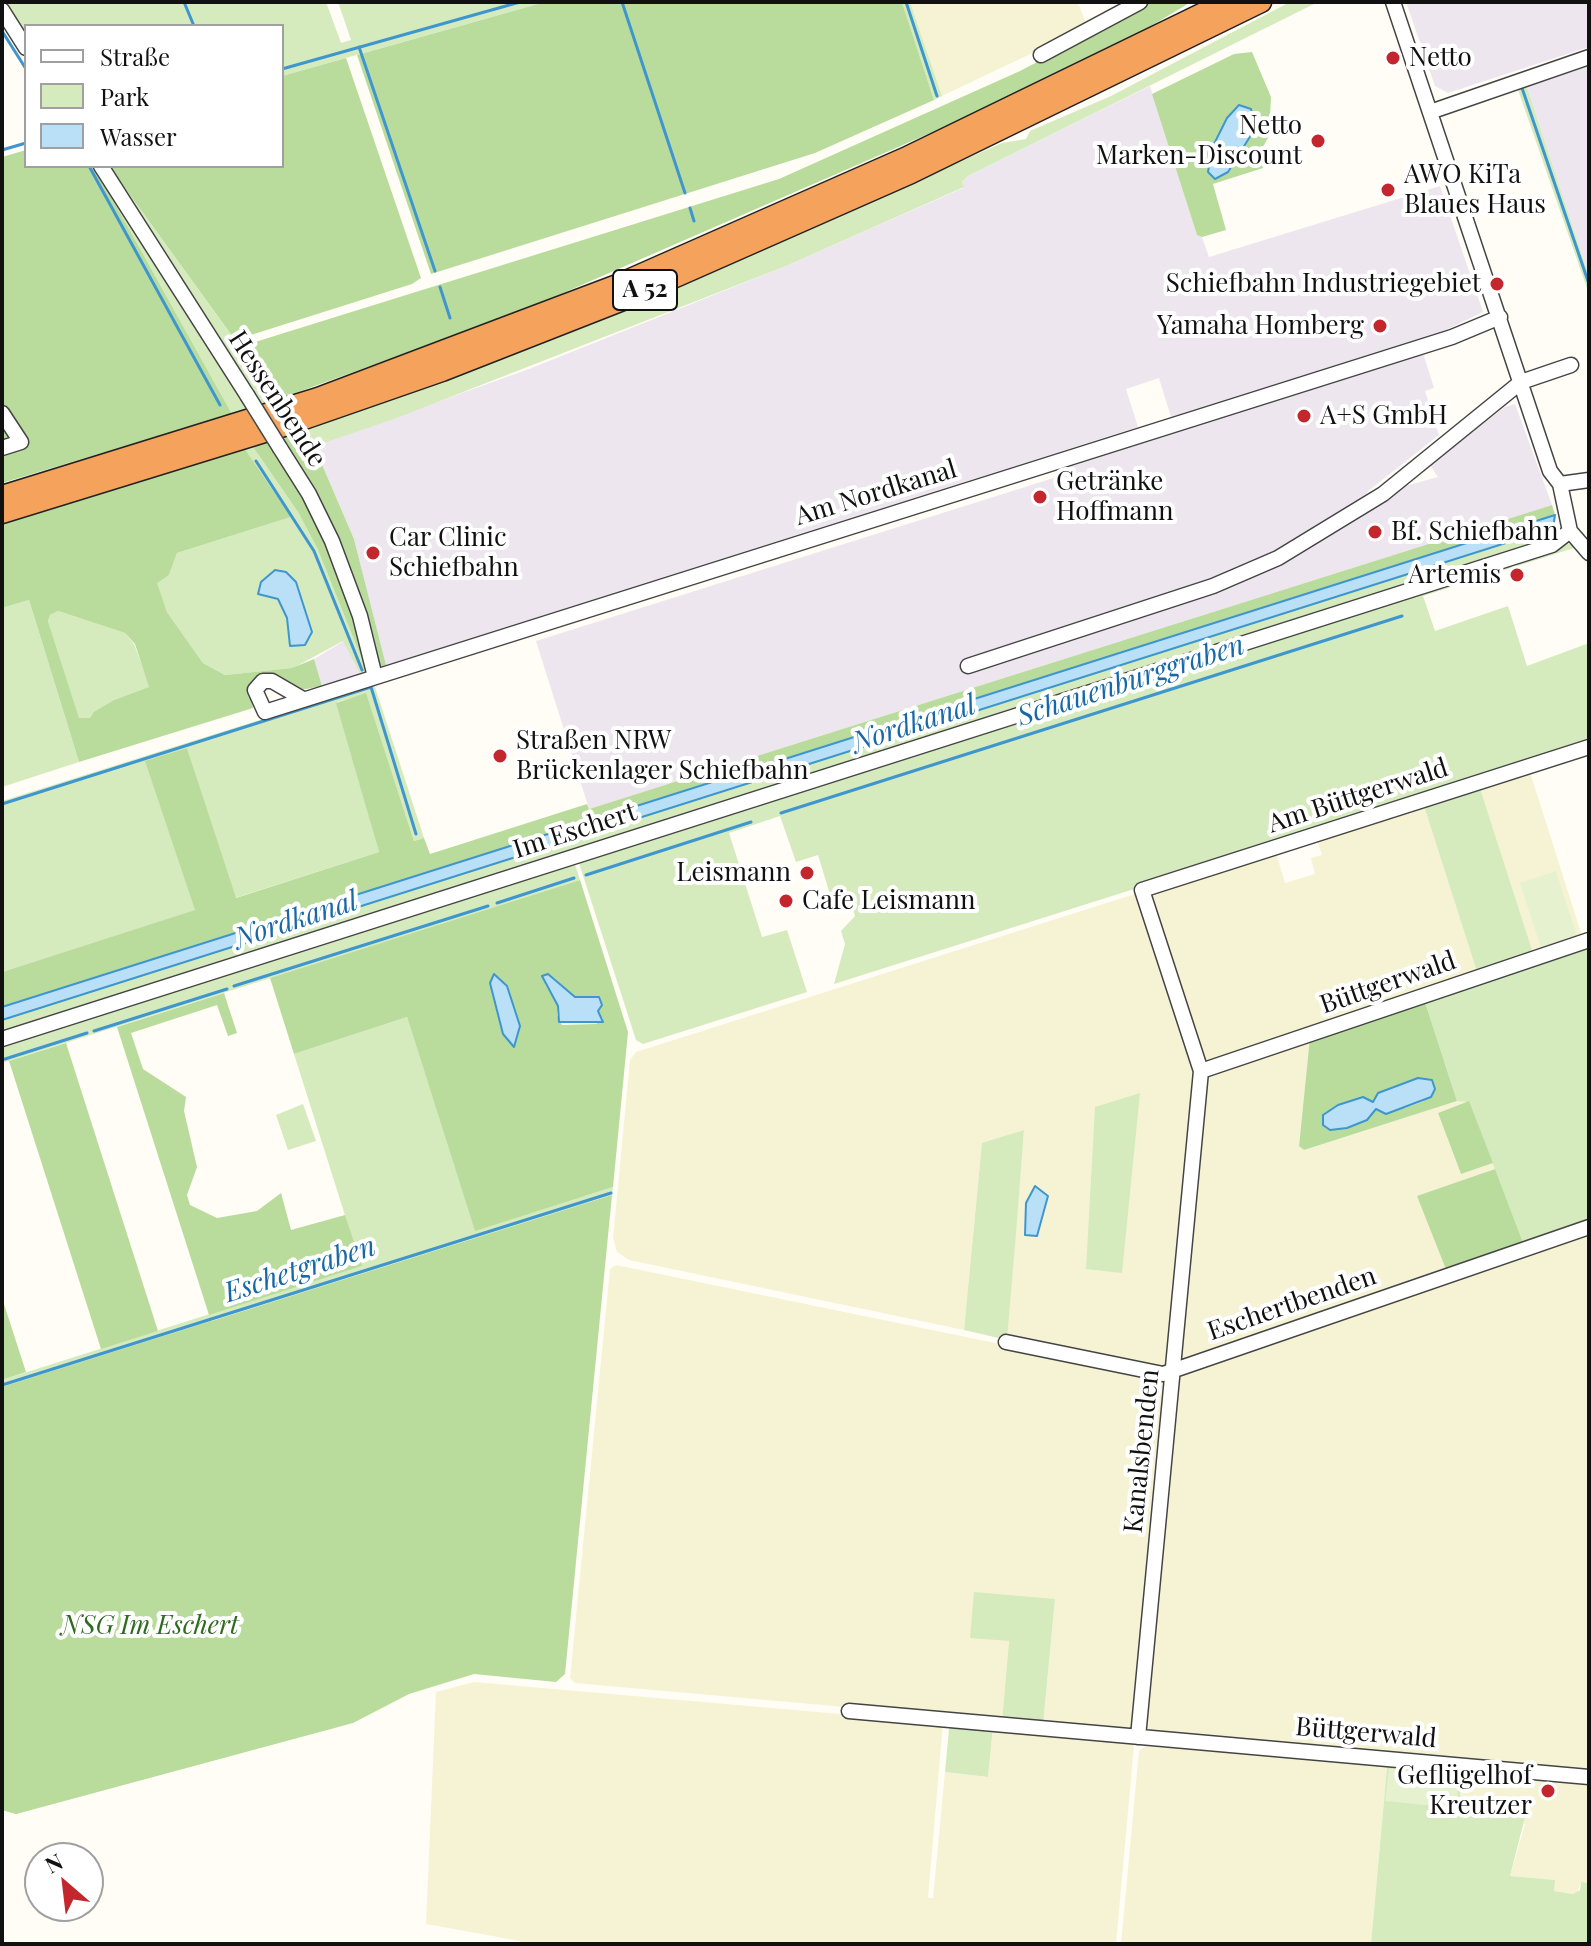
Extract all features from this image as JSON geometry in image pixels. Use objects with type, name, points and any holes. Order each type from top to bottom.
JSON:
[{"type":"highway","name":"A 52","points":[[2,496],[318,398],[617,285],[905,158],[1226,2]]},
{"type":"highway","name":"A 52","points":[[2,513],[284,426],[442,371],[623,300],[911,173],[1261,2]]},
{"type":"street","points":[[1041,55],[1140,2]]},
{"type":"street","points":[[1393,2],[1550,471],[1560,484],[1570,531],[1589,553]]},
{"type":"street","points":[[2,10],[24,45]]},
{"type":"street","points":[[1430,112],[1589,57]]},
{"type":"street","name":"Hessenbende","points":[[102,168],[309,494],[332,541],[360,616],[375,677]]},
{"type":"street","name":"Am Nordkanal","points":[[303,699],[272,681],[263,681],[255,690],[265,712],[1452,337],[1500,317]]},
{"type":"street","points":[[968,666],[1213,586],[1278,558],[1383,494],[1521,382],[1571,365]]},
{"type":"street","points":[[2,413],[21,442],[2,448]]},
{"type":"street","points":[[1560,484],[1589,480]]},
{"type":"street","name":"Im Eschert","points":[[2,1039],[1539,549],[1562,539],[1570,531]]},
{"type":"street","name":"Am Büttgerwald","points":[[1142,890],[1589,747]]},
{"type":"street","name":"Kanalsbenden","points":[[1138,1737],[1201,1071],[1142,890]]},
{"type":"street","name":"Büttgerwald","points":[[1201,1071],[1589,940]]},
{"type":"street","name":"Eschertbenden","points":[[1006,1342],[1163,1374],[1589,1227]]},
{"type":"street","points":[[849,1711],[1138,1737]]},
{"type":"street","name":"Büttgerwald","points":[[1138,1737],[1589,1777]]},
{"type":"shaded area","points":[[910,2],[1078,2],[1087,27],[942,96]]},
{"type":"shaded area","points":[[1406,2],[1589,2],[1589,47],[1448,93],[1435,86]]},
{"type":"shaded area","points":[[1589,65],[1589,276],[1526,84]]},
{"type":"shaded area","points":[[1150,86],[1197,235],[1202,237],[1209,257],[1440,186],[1483,312],[1444,331],[1171,417],[1159,378],[1126,389],[1138,427],[386,665],[354,539],[314,446],[529,369],[786,266],[963,188],[962,182],[968,176]]},
{"type":"shaded area","points":[[1423,353],[1434,388],[1425,391],[1439,435],[1367,492],[1369,496],[1438,477],[1429,464],[1505,407],[1515,404],[1552,505],[589,809],[536,641],[1060,476],[1058,468]]},
{"type":"shaded area","points":[[344,641],[360,674],[322,686],[314,659]]},
{"type":"shaded area","points":[[1529,769],[1583,939],[1534,956],[1479,785]]},
{"type":"shaded area","points":[[1423,803],[1478,975],[1208,1065],[1201,1062],[1147,896],[1151,889],[1275,850],[1285,883],[1315,874],[1311,858],[1322,855],[1316,837]]},
{"type":"shaded area","points":[[1135,894],[1142,898],[1199,1074],[1171,1367],[1165,1371],[1007,1340],[1024,1130],[982,1144],[964,1330],[629,1260],[617,1252],[613,1238],[630,1060],[636,1052]]},
{"type":"shaded area","points":[[1310,1037],[1299,1145],[1304,1150],[1457,1101],[1469,1101],[1438,1113],[1461,1174],[1493,1163],[1495,1169],[1418,1197],[1447,1272],[1182,1363],[1177,1360],[1204,1078],[1210,1071]]},
{"type":"shaded area","points":[[1589,1230],[1589,1773],[1148,1734],[1143,1728],[1177,1378],[1182,1370]]},
{"type":"shaded area","points":[[616,1265],[1170,1379],[1136,1727],[1130,1732],[1043,1725],[1055,1600],[974,1593],[1009,1641],[1002,1721],[575,1683],[570,1678],[610,1269]]},
{"type":"shaded area","points":[[474,1682],[943,1723],[928,1898],[933,1898],[945,1772],[988,1777],[993,1727],[1129,1739],[1134,1745],[1116,1944],[520,1944],[520,1941],[426,1924],[436,1692]]},
{"type":"shaded area","points":[[1145,1746],[1387,1767],[1371,1944],[1121,1944],[1139,1751]]},
{"type":"shaded area","points":[[1461,1774],[1589,1785],[1589,1883],[1581,1882],[1577,1893],[1572,1894],[1554,1891],[1554,1880],[1510,1876],[1525,1824],[1458,1813]]},
{"type":"green space","points":[[2,2],[326,2],[341,43],[351,40],[338,2],[545,2],[284,75],[284,24],[24,24],[24,37]]},
{"type":"green space","points":[[545,2],[902,2],[934,100],[815,153],[431,274],[357,55]]},
{"type":"green space","points":[[902,2],[910,2],[942,96],[934,100]]},
{"type":"green space","points":[[1152,2],[1191,2],[1141,32],[951,124],[515,314],[273,401],[239,347],[779,179],[1020,71]]},
{"type":"green space","points":[[1290,2],[1318,2],[968,176],[962,182],[964,187],[786,266],[394,419],[306,449],[296,433],[630,308],[1002,143],[1026,139],[1030,131],[1111,96]]},
{"type":"green space","points":[[1252,52],[1271,97],[1269,136],[1259,154],[1263,168],[1213,184],[1226,230],[1202,237],[1197,235],[1152,94],[1234,54]],"holes":[[[1236,107],[1251,135],[1228,172],[1215,179],[1212,177],[1212,148]]]},
{"type":"green space","points":[[346,58],[421,278],[412,284],[235,340],[110,168],[284,168],[284,75]]},
{"type":"green space","points":[[1526,84],[1589,276],[1589,294],[1517,87]]},
{"type":"green space","points":[[24,151],[24,168],[95,168],[232,414],[2,483],[2,157]]},
{"type":"green space","points":[[95,168],[110,168],[250,361],[273,401],[232,414]]},
{"type":"green space","points":[[296,433],[306,448],[314,446],[354,539],[386,665],[367,672],[318,550],[298,512],[253,447]]},
{"type":"green space","points":[[253,447],[298,512],[318,550],[367,672],[360,674],[343,641],[293,668],[225,675],[203,663],[167,612],[156,582],[169,575],[177,553],[291,517],[245,449]]},
{"type":"green space","points":[[245,449],[291,517],[177,553],[169,575],[157,583],[167,612],[203,663],[225,675],[292,668],[314,659],[322,686],[300,690],[275,678],[251,694],[253,708],[79,762],[29,600],[2,608],[2,524]],"holes":[[[58,611],[125,633],[135,644],[149,687],[114,700],[90,718],[79,718],[48,621],[50,615]]]},
{"type":"green space","points":[[1552,505],[1555,515],[2,1007],[2,972],[195,910],[145,761],[187,748],[236,898],[379,852],[336,703],[366,693],[414,841],[424,838],[430,854],[587,804],[589,809]]},
{"type":"green space","points":[[1553,528],[1535,542],[2,1032],[2,1020]]},
{"type":"green space","points":[[1571,543],[1577,547],[1423,596],[1435,631],[1508,606],[1527,666],[1589,643],[1589,745],[834,984],[845,944],[841,931],[855,916],[848,894],[831,898],[818,855],[796,862],[780,816],[729,833],[762,937],[787,930],[807,992],[643,1044],[636,1040],[578,860]]},
{"type":"green space","points":[[29,600],[79,762],[2,787],[2,608]]},
{"type":"green space","points":[[58,611],[125,633],[134,644],[150,687],[114,700],[90,718],[79,719],[48,621],[50,615]]},
{"type":"green space","points":[[374,684],[424,838],[414,841],[366,694],[337,702],[379,852],[235,898],[187,748],[146,762],[196,910],[2,972],[2,801]]},
{"type":"green space","points":[[1479,785],[1534,956],[1478,975],[1423,803]]},
{"type":"green space","points":[[574,861],[580,880],[2,1063],[2,1043]]},
{"type":"green space","points":[[1556,871],[1577,936],[1541,948],[1520,883]]},
{"type":"green space","points":[[580,880],[628,1032],[613,1187],[475,1231],[407,1017],[294,1054],[270,978]],"holes":[[[553,977],[575,997],[599,997],[601,1007],[598,1010],[603,1019],[596,1024],[562,1025],[557,1015],[558,1006],[545,984]]]},
{"type":"green space","points":[[1589,943],[1589,1223],[1524,1245],[1469,1102],[1457,1101],[1424,999]]},
{"type":"green space","points":[[224,993],[237,1033],[228,1036],[217,1005],[131,1033],[143,1069],[186,1097],[184,1111],[197,1167],[187,1195],[190,1205],[217,1218],[257,1211],[281,1193],[291,1230],[345,1215],[362,1266],[209,1315],[117,1027]]},
{"type":"green space","points":[[1424,999],[1457,1101],[1304,1150],[1299,1146],[1310,1037]],"holes":[[[1400,1085],[1424,1101],[1405,1108],[1376,1109],[1367,1120],[1347,1128],[1325,1128],[1338,1105],[1359,1098],[1373,1102],[1391,1087]]]},
{"type":"green space","name":"NSG Im Eschert","points":[[407,1017],[475,1230],[613,1187],[612,1195],[211,1321],[337,1727],[16,1814],[2,1810],[2,1380],[361,1266],[294,1054]]},
{"type":"green space","points":[[66,1043],[158,1331],[101,1349],[9,1061]]},
{"type":"green space","points":[[1140,1093],[1122,1273],[1086,1269],[1095,1107]]},
{"type":"green space","points":[[1469,1101],[1493,1163],[1461,1174],[1438,1113]]},
{"type":"green space","points":[[303,1104],[316,1141],[288,1150],[276,1115]]},
{"type":"green space","points":[[1024,1130],[1007,1340],[964,1330],[982,1143]]},
{"type":"green space","points":[[1495,1169],[1524,1245],[1447,1272],[1417,1196]]},
{"type":"green space","points":[[612,1195],[565,1674],[556,1682],[474,1674],[409,1694],[353,1723],[16,1814],[2,1810],[2,1387]]},
{"type":"green space","points":[[2,1298],[26,1372],[2,1380]]},
{"type":"green space","points":[[974,1592],[1055,1599],[1043,1725],[1002,1721],[1009,1641],[970,1638]]},
{"type":"green space","points":[[954,1724],[993,1727],[988,1777],[945,1772],[949,1729]]},
{"type":"green space","points":[[1387,1767],[1461,1774],[1459,1813],[1486,1810],[1526,1813],[1510,1876],[1555,1880],[1554,1891],[1573,1894],[1580,1890],[1581,1882],[1589,1883],[1589,1944],[1371,1944]]},
{"type":"green space","points":[[1389,1769],[1459,1775],[1456,1808],[1385,1801]]},
{"type":"water","points":[[1239,105],[1251,109],[1254,125],[1251,135],[1228,172],[1215,179],[1208,172],[1212,148],[1227,118]]},
{"type":"water","name":"Nordkanal","points":[[1555,515],[1553,528],[2,1020],[2,1007]]},
{"type":"water","points":[[275,570],[286,572],[296,582],[312,632],[305,645],[290,646],[287,618],[278,599],[258,594],[261,582]]},
{"type":"water","points":[[494,974],[507,986],[520,1026],[514,1047],[503,1034],[490,983]]},
{"type":"water","points":[[548,974],[575,997],[599,997],[602,1005],[598,1011],[603,1022],[559,1022],[558,1006],[542,976]]},
{"type":"water","points":[[1418,1078],[1432,1080],[1435,1089],[1431,1097],[1386,1114],[1376,1109],[1367,1120],[1347,1128],[1330,1130],[1323,1125],[1323,1115],[1338,1105],[1363,1097],[1373,1102],[1378,1093]]},
{"type":"water","points":[[1035,1186],[1048,1196],[1037,1236],[1025,1235],[1026,1203]]},
{"type":"waterway","points":[[184,2],[193,24]]},
{"type":"waterway","points":[[284,68],[520,2]]},
{"type":"waterway","points":[[622,2],[685,193]]},
{"type":"waterway","points":[[906,2],[937,96]]},
{"type":"waterway","points":[[2,31],[24,66]]},
{"type":"waterway","points":[[359,47],[435,271]]},
{"type":"waterway","points":[[1522,88],[1589,284]]},
{"type":"waterway","points":[[2,150],[24,144]]},
{"type":"waterway","points":[[90,168],[220,405]]},
{"type":"waterway","points":[[690,208],[694,221]]},
{"type":"waterway","points":[[440,287],[450,318]]},
{"type":"waterway","points":[[256,461],[314,551],[362,670]]},
{"type":"waterway","name":"Schauenburggraben","points":[[781,813],[1402,616]]},
{"type":"waterway","points":[[2,804],[371,687],[416,834]]},
{"type":"waterway","name":"Schauenburggraben","points":[[586,875],[751,822]]},
{"type":"waterway","name":"Schauenburggraben","points":[[497,903],[574,878]]},
{"type":"waterway","name":"Schauenburggraben","points":[[234,986],[488,906]]},
{"type":"waterway","name":"Schauenburggraben","points":[[94,1031],[227,989]]},
{"type":"waterway","name":"Schauenburggraben","points":[[5,1059],[87,1033]]},
{"type":"waterway","name":"Eschetgraben","points":[[2,1385],[611,1193]]},
{"type":"place","name":"Netto","points":[[1393,58]]},
{"type":"place","name":"Netto Marken-Discount","points":[[1318,141]]},
{"type":"place","name":"AWO KiTa Blaues Haus","points":[[1388,190]]},
{"type":"place","name":"Schiefbahn Industriegebiet","points":[[1497,284]]},
{"type":"place","name":"Yamaha Homberg","points":[[1380,326]]},
{"type":"place","name":"A+S GmbH","points":[[1304,416]]},
{"type":"place","name":"Getränke Hoffmann","points":[[1040,497]]},
{"type":"place","name":"Bf. Schiefbahn","points":[[1375,532]]},
{"type":"place","name":"Car Clinic Schiefbahn","points":[[373,553]]},
{"type":"place","name":"Artemis","points":[[1517,575]]},
{"type":"place","name":"Straßen NRW Brückenlager Schiefbahn","points":[[500,756]]},
{"type":"place","name":"Leismann","points":[[807,873]]},
{"type":"place","name":"Cafe Leismann","points":[[786,901]]},
{"type":"place","name":"Geflügelhof Kreutzer","points":[[1548,1791]]}]
